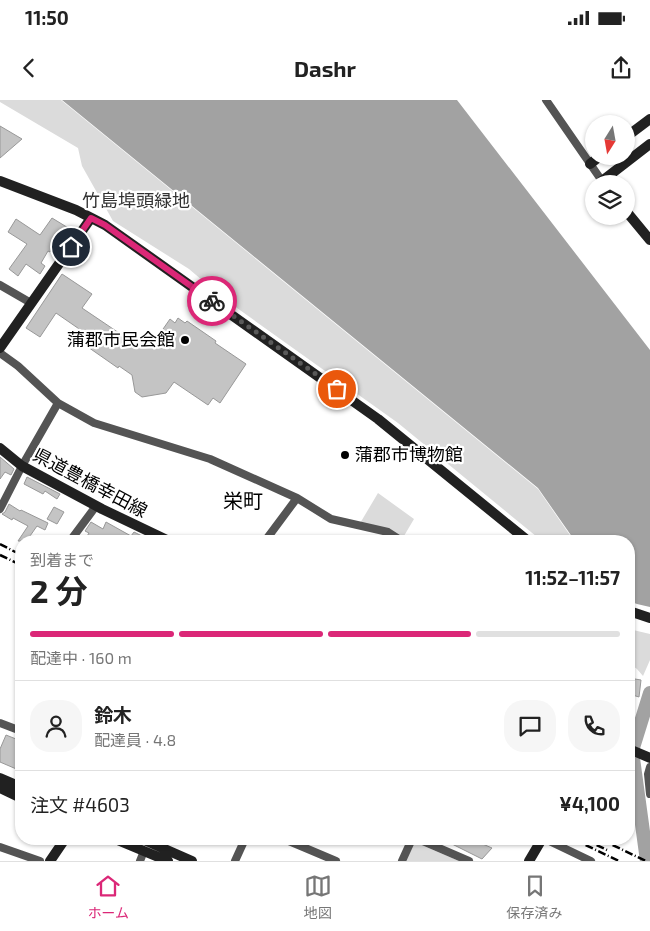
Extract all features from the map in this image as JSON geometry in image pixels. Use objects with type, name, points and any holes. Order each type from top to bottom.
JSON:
[{"type":"street","points":[[546,100],[585,157]]},
{"type":"street","points":[[635,130],[650,119]]},
{"type":"street","points":[[613,175],[650,144]]},
{"type":"street","points":[[0,181],[76,210],[105,225],[378,418],[517,535]]},
{"type":"street","points":[[0,348],[91,218]]},
{"type":"street","points":[[635,222],[650,240]]},
{"type":"street","points":[[0,285],[31,303]]},
{"type":"street","points":[[0,353],[18,366],[58,403],[94,422],[210,459],[297,498],[331,518],[388,532],[393,535]]},
{"type":"street","points":[[0,509],[58,403]]},
{"type":"street","name":"県道豊橋幸田線","points":[[0,448],[22,466],[96,506],[156,535]]},
{"type":"street","points":[[269,535],[297,498]]},
{"type":"street","points":[[74,535],[96,506]]},
{"type":"street","points":[[635,613],[650,618]]},
{"type":"street","points":[[0,723],[15,729]]},
{"type":"street","points":[[635,752],[648,757]]},
{"type":"street","points":[[650,767],[648,774],[650,794]]},
{"type":"street","points":[[0,778],[15,784]]},
{"type":"street","points":[[0,788],[15,795]]},
{"type":"street","points":[[50,861],[61,845]]},
{"type":"street","points":[[125,845],[142,856],[168,861]]},
{"type":"street","points":[[156,845],[192,861]]},
{"type":"street","points":[[235,861],[242,845]]},
{"type":"street","points":[[298,845],[336,861]]},
{"type":"street","points":[[402,861],[409,845]]},
{"type":"street","points":[[432,845],[469,861]]},
{"type":"street","points":[[529,861],[539,845]]},
{"type":"street","points":[[556,845],[591,861]]},
{"type":"street","points":[[0,847],[40,861]]},
{"type":"green space","name":"竹島埠頭緑地","points":[[0,100],[61,100],[538,489],[570,535],[535,535],[398,423],[223,298],[189,269],[113,221],[82,166],[78,148],[0,102]]},
{"type":"green space","points":[[378,493],[414,519],[405,535],[385,535],[359,525]]},
{"type":"green space","points":[[635,630],[650,634],[650,660],[643,676],[635,668]]},
{"type":"green space","points":[[411,845],[421,845],[459,861],[405,861]]},
{"type":"shaded area","points":[[62,100],[457,100],[650,350],[650,607],[635,603],[635,535],[571,535],[538,488]]},
{"type":"building","points":[[0,126],[22,139],[0,158]]},
{"type":"building","points":[[52,218],[70,229],[62,241],[59,239],[50,252],[48,251],[41,263],[45,266],[40,274],[26,264],[18,276],[9,269],[27,244],[8,232],[16,219],[40,235]]},
{"type":"building","name":"蒲郡市民会館","points":[[62,274],[92,294],[82,308],[128,339],[132,335],[141,341],[151,339],[154,342],[170,319],[175,323],[178,318],[185,323],[187,321],[246,364],[220,403],[213,398],[208,405],[174,382],[166,393],[142,397],[135,392],[132,375],[119,366],[118,368],[85,345],[90,338],[56,313],[40,337],[26,328]]},
{"type":"building","points":[[0,457],[14,469],[11,475],[5,472],[0,479]]},
{"type":"building","points":[[27,477],[60,494],[57,499],[45,491],[43,494],[24,484]]},
{"type":"building","points":[[9,504],[48,523],[45,530],[37,526],[31,535],[22,535],[28,526],[2,514]]},
{"type":"building","points":[[54,507],[64,512],[57,524],[47,519]]},
{"type":"building","points":[[91,522],[103,529],[106,522],[129,535],[88,535],[89,533],[85,531]]},
{"type":"building","points":[[635,679],[641,680],[639,697],[635,696]]},
{"type":"building","points":[[6,735],[15,739],[15,768],[0,762],[0,749]]},
{"type":"building","points":[[454,845],[485,845],[492,848],[482,859]]},
{"type":"waterway","points":[[635,741],[650,693]]},
{"type":"waterway","points":[[635,773],[647,861]]},
{"type":"railway","points":[[0,544],[15,552]]},
{"type":"railway","points":[[0,555],[15,562]]},
{"type":"railway","points":[[586,845],[619,861]]},
{"type":"railway","points":[[597,845],[607,850]]},
{"type":"railway","points":[[613,845],[646,861]]},
{"type":"way so far","points":[[212,301],[337,389]]},
{"type":"place","name":"蒲郡市民会館","points":[[185,340]]},
{"type":"place","name":"蒲郡市博物館","points":[[345,455]]},
{"type":"district","name":"栄町","points":[[243,501]]},
{"type":"route","points":[[71,247],[91,218],[105,225],[212,301]]}]
